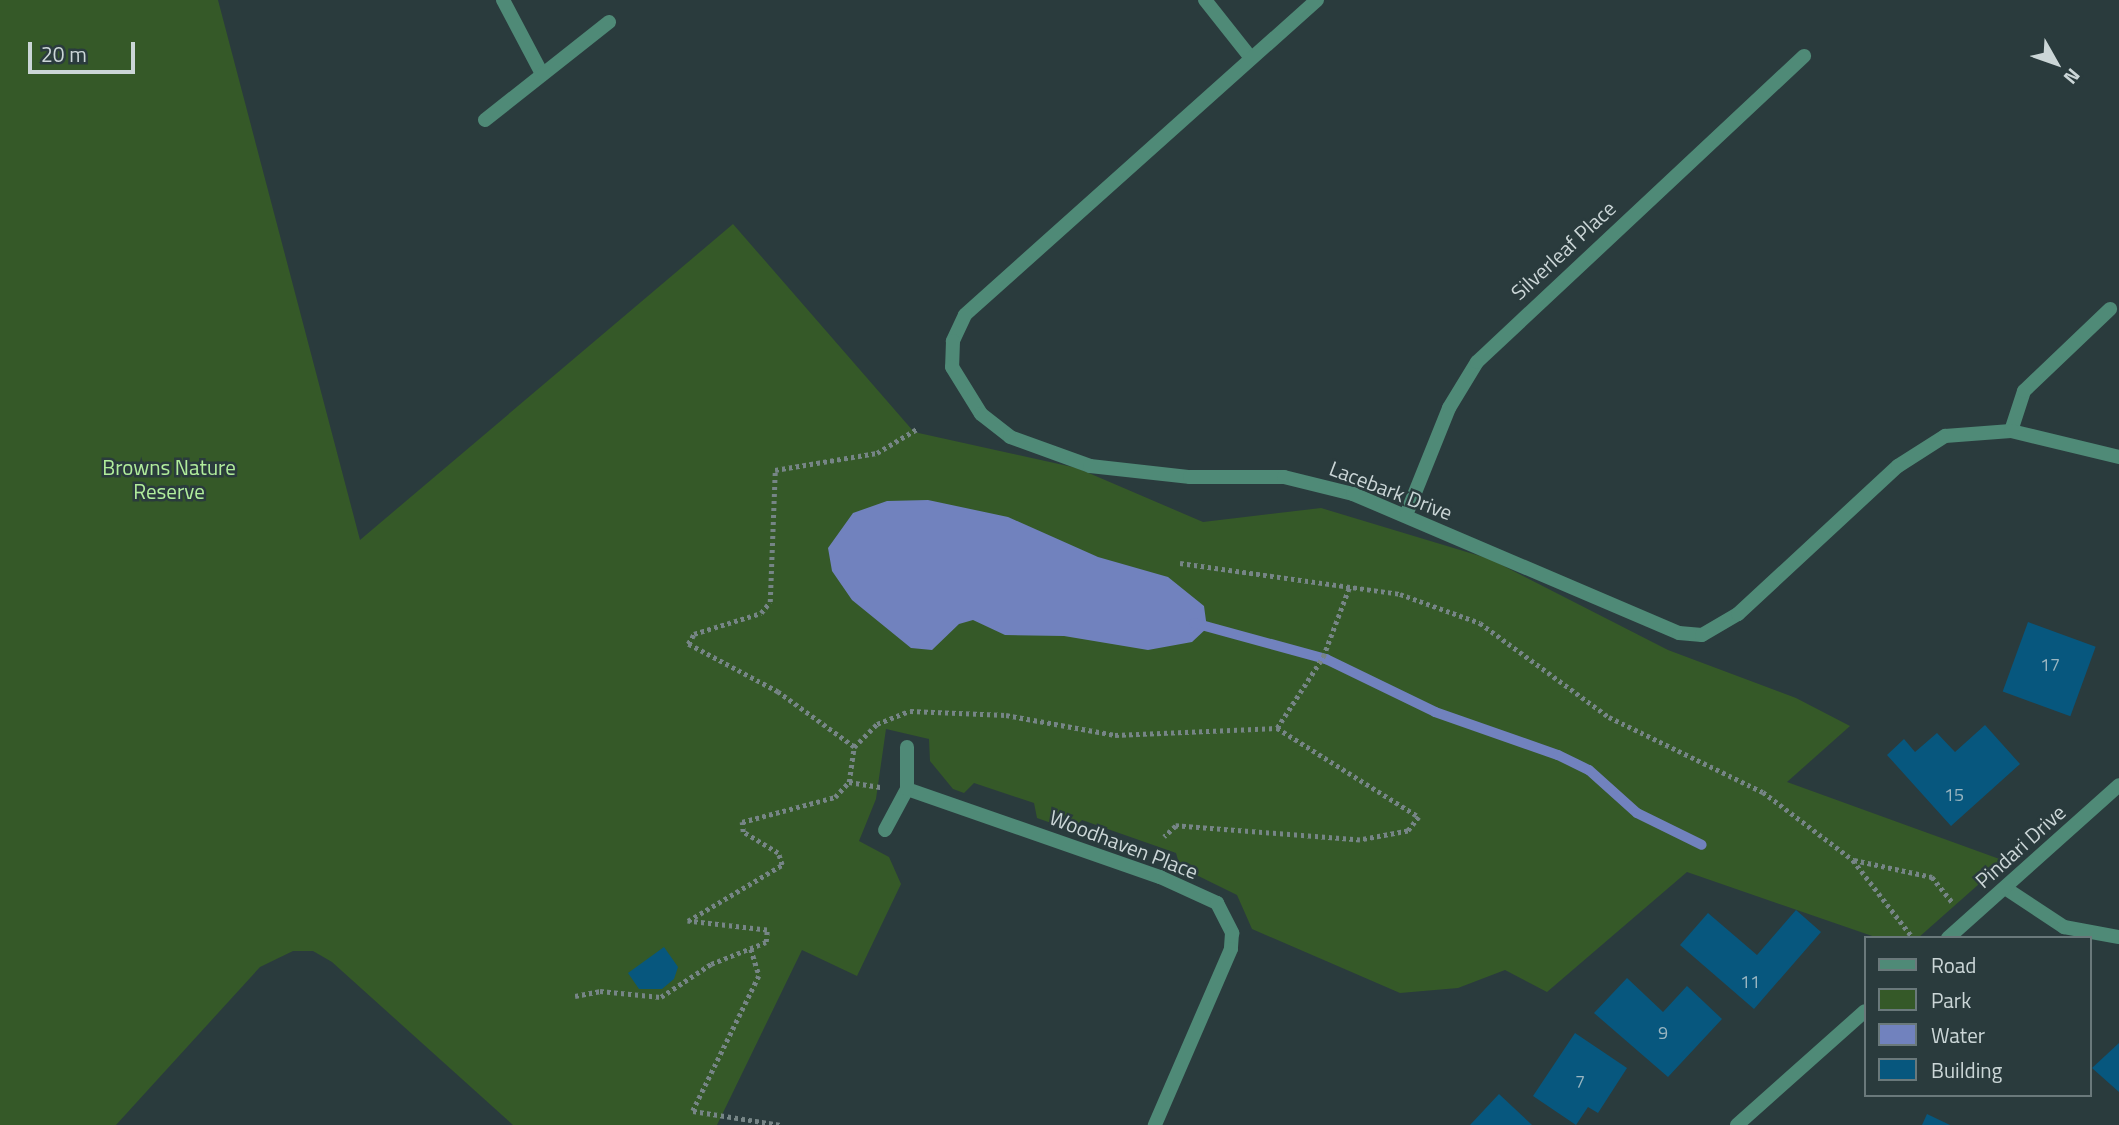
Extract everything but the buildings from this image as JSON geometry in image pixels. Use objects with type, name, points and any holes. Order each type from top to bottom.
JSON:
[{"type":"street","points":[[503,0],[542,74]]},
{"type":"street","points":[[1205,0],[1251,58]]},
{"type":"street","name":"Lacebark Drive","points":[[1317,0],[986,292],[965,315],[953,341],[952,367],[981,414],[1045,452],[1143,475],[1284,477],[1406,515],[1679,633],[1702,635],[1738,614],[1923,446],[1964,429],[2011,431],[2119,457]]},
{"type":"street","points":[[485,120],[609,22]]},
{"type":"street","name":"Silverleaf Place","points":[[1406,515],[1449,408],[1477,362],[1804,56]]},
{"type":"street","points":[[2011,431],[2024,391],[2110,309]]},
{"type":"street","points":[[886,830],[907,789],[906,747]]},
{"type":"street","name":"Pindari Drive","points":[[1950,936],[2119,785]]},
{"type":"street","name":"Woodhaven Place","points":[[907,789],[1160,877],[1217,903],[1232,933],[1231,949],[1155,1125]]},
{"type":"street","points":[[2005,888],[2064,927],[2119,937]]},
{"type":"street","points":[[1737,1125],[1864,1012]]},
{"type":"path","points":[[853,747],[778,692],[688,644],[694,634],[761,613],[770,602],[775,470],[886,450],[917,429]]},
{"type":"path","points":[[1180,563],[1422,599],[1480,623],[1595,709],[1744,780],[1853,860],[1911,936]]},
{"type":"path","points":[[1277,727],[1296,699],[1337,623],[1349,589]]},
{"type":"path","points":[[575,996],[600,991],[661,997],[712,964],[766,942],[770,932],[694,925],[688,917],[779,868],[781,857],[743,832],[742,822],[840,794],[853,747],[877,724],[910,711],[1006,715],[1115,735],[1277,727],[1411,809],[1417,825],[1360,839],[1182,826],[1164,836]]},
{"type":"path","points":[[1853,860],[1932,877],[1966,922]]},
{"type":"path","points":[[751,949],[759,976],[693,1111],[781,1125]]},
{"type":"green space","name":"Browns Nature Reserve","points":[[0,0],[218,0],[360,540],[733,224],[914,432],[1077,468],[1203,522],[1321,508],[1490,559],[1668,650],[1796,698],[1850,726],[1787,782],[2005,861],[1920,936],[1872,936],[1687,872],[1547,992],[1505,970],[1458,988],[1400,993],[1252,929],[1237,895],[1180,867],[1176,853],[1082,820],[1071,830],[1037,818],[1034,803],[974,783],[964,793],[953,789],[930,761],[929,739],[886,729],[876,799],[859,841],[889,857],[901,884],[857,976],[802,950],[717,1125],[513,1125],[332,962],[313,951],[293,951],[260,967],[116,1125],[0,1125]]},
{"type":"water","points":[[928,500],[1008,517],[1098,557],[1168,577],[1204,606],[1207,628],[1192,642],[1148,650],[1064,636],[1005,635],[973,620],[959,624],[932,650],[911,648],[852,600],[832,571],[828,548],[853,513],[887,501]]},
{"type":"waterway","points":[[1194,623],[1326,659],[1435,712],[1558,755],[1589,770],[1637,813],[1702,845]]}]
